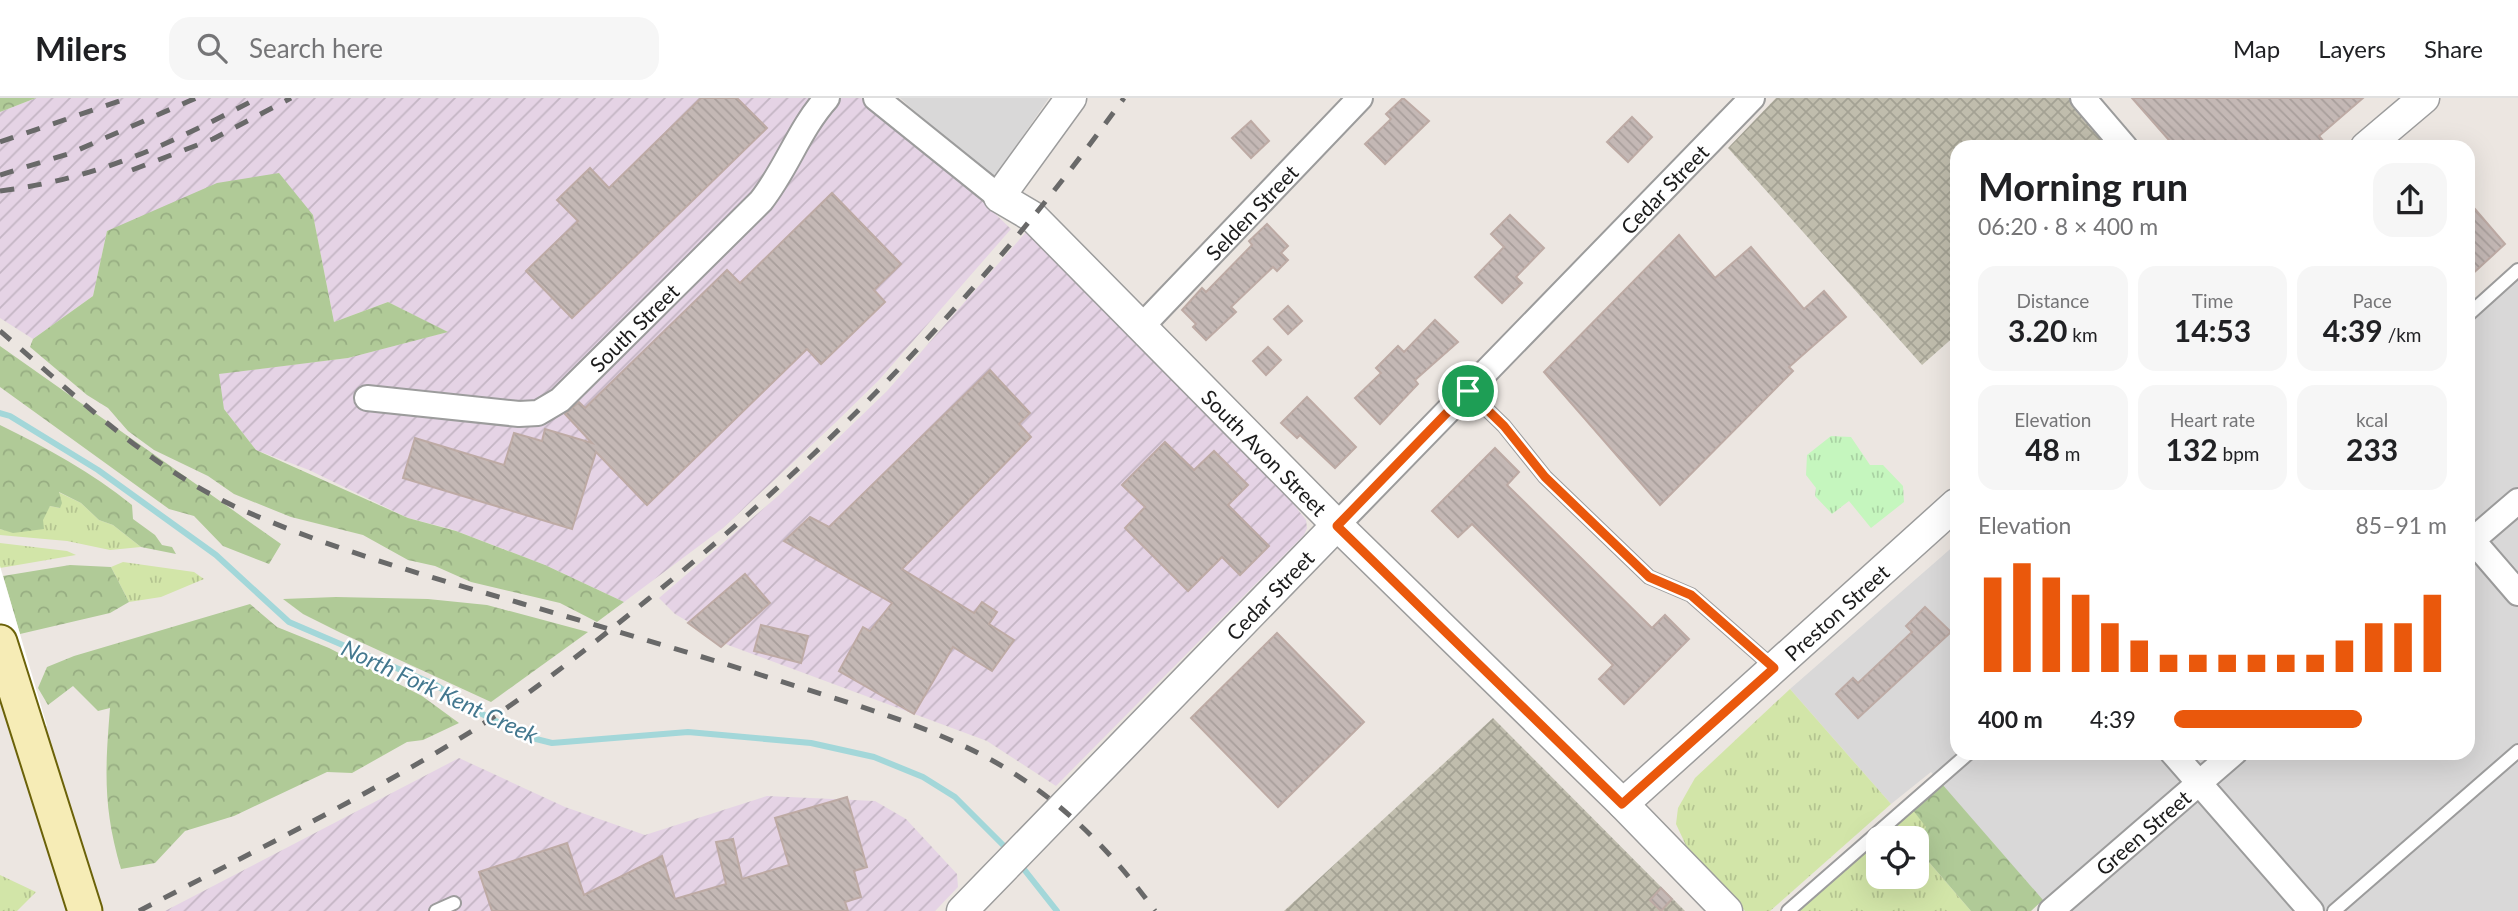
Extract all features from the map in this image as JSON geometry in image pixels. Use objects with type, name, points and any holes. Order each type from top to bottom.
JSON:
[{"type":"main road","points":[[0,642],[85,911]]},
{"type":"street","name":"South Street","points":[[367,398],[519,414],[538,413],[560,400],[761,201],[776,182],[811,116],[827,98]]},
{"type":"street","name":"South Avon Street","points":[[876,98],[999,197],[1033,217],[1337,526],[1622,804],[1727,911]]},
{"type":"street","points":[[999,197],[1071,98]]},
{"type":"street","name":"Selden Street","points":[[1142,326],[1360,98]]},
{"type":"street","name":"Cedar Street","points":[[962,911],[1752,98]]},
{"type":"street","points":[[2084,98],[2119,140]]},
{"type":"street","points":[[2374,140],[2424,98]]},
{"type":"street","points":[[2475,535],[2518,500]]},
{"type":"street","name":"Preston Street","points":[[1622,804],[1950,509]]},
{"type":"street","points":[[2475,546],[2518,593]]},
{"type":"street","points":[[2179,760],[2311,911]]},
{"type":"street","name":"Green Street","points":[[2051,911],[2226,760]]},
{"type":"lane","points":[[2475,309],[2518,270]]},
{"type":"lane","points":[[1468,391],[1504,426],[1545,477],[1649,577],[1691,595],[1774,668]]},
{"type":"lane","points":[[2334,911],[2518,751]]},
{"type":"lane","points":[[1788,911],[1961,760]]},
{"type":"lane","points":[[436,911],[454,903]]},
{"type":"shaded area","points":[[36,98],[861,98],[928,149],[1011,229],[879,380],[835,423],[723,528],[624,602],[545,565],[451,529],[408,518],[309,470],[256,450],[224,409],[218,374],[348,358],[447,332],[388,302],[334,322],[313,215],[107,231],[93,296],[33,339],[0,318],[0,112]]},
{"type":"shaded area","points":[[900,98],[1049,98],[994,178],[986,175]]},
{"type":"shaded area","points":[[1776,98],[2074,98],[2111,140],[1950,140],[1950,340],[1922,365],[1728,148]]},
{"type":"shaded area","points":[[1026,232],[1081,283],[1280,487],[1306,520],[1307,528],[1304,535],[1056,786],[987,741],[728,645],[675,614],[659,598],[778,496],[887,391]]},
{"type":"shaded area","points":[[2518,278],[2518,911],[2052,911],[1931,772],[1891,804],[1790,689],[1950,549],[1950,760],[2475,760],[2475,316]]},
{"type":"shaded area","points":[[1493,718],[1685,911],[1284,911]]},
{"type":"shaded area","points":[[459,758],[565,807],[645,835],[767,796],[875,801],[906,819],[957,874],[958,887],[935,911],[165,911]]},
{"type":"green space","points":[[0,98],[36,98],[0,112]]},
{"type":"green space","points":[[279,173],[313,215],[334,322],[388,302],[448,332],[348,358],[219,374],[224,409],[256,450],[408,518],[456,531],[545,565],[624,602],[597,622],[560,603],[471,582],[435,566],[408,560],[363,535],[291,517],[234,494],[208,476],[154,450],[128,431],[108,408],[87,395],[30,347],[33,339],[93,296],[107,231],[217,183]]},
{"type":"green space","points":[[0,346],[281,544],[269,564],[223,546],[194,516],[169,509],[0,387]]},
{"type":"green space","points":[[0,425],[101,482],[132,505],[133,519],[155,535],[162,545],[172,547],[176,554],[141,547],[113,525],[99,520],[81,503],[59,492],[62,503],[60,508],[50,506],[43,520],[44,529],[13,533],[0,529]]},
{"type":"green space","points":[[1831,436],[1851,437],[1870,465],[1883,465],[1903,486],[1904,502],[1871,528],[1849,501],[1832,514],[1815,496],[1816,488],[1806,475],[1807,455]]},
{"type":"green space","points":[[58,492],[81,503],[99,520],[113,525],[141,547],[110,550],[67,541],[0,535],[0,529],[16,531],[29,527],[50,506],[60,508]]},
{"type":"green space","points":[[0,543],[67,551],[76,555],[0,568]]},
{"type":"green space","points":[[123,562],[194,572],[204,579],[161,597],[129,602],[111,567]]},
{"type":"green space","points":[[70,565],[111,567],[129,602],[110,613],[20,634],[3,576]]},
{"type":"green space","points":[[283,599],[428,599],[487,605],[588,632],[491,702],[341,633],[303,614]]},
{"type":"green space","points":[[250,604],[277,627],[329,648],[422,696],[459,723],[423,740],[407,742],[352,773],[327,772],[234,816],[185,831],[155,863],[121,869],[108,808],[107,751],[110,708],[98,711],[73,686],[48,705],[38,688],[47,667],[74,656]]},
{"type":"green space","points":[[1790,689],[1891,804],[1770,911],[1745,911],[1690,854],[1676,824],[1678,808],[1695,778]]},
{"type":"green space","points":[[1942,784],[2043,900],[2031,911],[1971,911],[1929,862],[1929,826],[1925,826],[1912,809]]},
{"type":"green space","points":[[1912,809],[1926,826],[1892,826]]},
{"type":"green space","points":[[1866,848],[1866,889],[1929,889],[1929,862],[1971,911],[1793,911]]},
{"type":"green space","points":[[0,875],[36,892],[17,911],[0,911]]},
{"type":"pier","points":[[0,566],[47,726],[9,730],[0,698]]},
{"type":"building","points":[[701,98],[737,98],[767,128],[572,318],[526,271],[578,221],[557,200],[590,168],[609,188]]},
{"type":"building","points":[[1403,98],[1429,121],[1385,164],[1365,144],[1391,119],[1386,114]]},
{"type":"building","points":[[2132,98],[2363,98],[2319,136],[2322,140],[2169,140]]},
{"type":"building","points":[[1632,117],[1652,137],[1628,162],[1607,142]]},
{"type":"building","points":[[1251,121],[1269,141],[1251,158],[1232,138]]},
{"type":"building","points":[[832,193],[901,264],[874,290],[885,302],[821,364],[807,349],[647,505],[596,452],[572,529],[403,478],[415,438],[504,465],[514,433],[542,441],[545,429],[592,443],[565,414],[579,402],[585,408],[727,270],[740,283]]},
{"type":"building","points":[[2475,209],[2505,244],[2475,272]]},
{"type":"building","points":[[1510,215],[1544,248],[1516,277],[1522,283],[1502,303],[1475,277],[1504,247],[1491,234]]},
{"type":"building","points":[[1267,224],[1288,246],[1281,253],[1288,260],[1277,271],[1273,267],[1231,307],[1236,312],[1206,340],[1193,327],[1196,324],[1182,310],[1202,288],[1206,292],[1252,245],[1249,241]]},
{"type":"building","points":[[1679,235],[1715,278],[1751,247],[1804,309],[1824,291],[1846,317],[1789,367],[1793,371],[1660,505],[1544,372]]},
{"type":"building","points":[[1288,306],[1302,321],[1288,334],[1274,319]]},
{"type":"building","points":[[1435,320],[1458,342],[1415,380],[1418,384],[1380,424],[1355,398],[1381,373],[1376,368],[1398,346],[1404,352]]},
{"type":"building","points":[[1268,347],[1281,360],[1266,375],[1253,361]]},
{"type":"building","points":[[990,370],[1030,413],[1019,424],[1031,437],[902,569],[974,613],[982,602],[997,612],[989,624],[1014,640],[992,671],[953,647],[914,714],[839,671],[863,627],[870,631],[892,603],[784,541],[810,517],[829,527]]},
{"type":"building","points":[[1307,397],[1356,447],[1335,468],[1300,435],[1297,438],[1281,423]]},
{"type":"building","points":[[1165,442],[1194,470],[1214,451],[1248,485],[1228,505],[1269,546],[1240,575],[1222,557],[1188,591],[1125,528],[1145,507],[1122,485]]},
{"type":"building","points":[[1495,448],[1519,472],[1507,485],[1652,628],[1665,615],[1689,639],[1624,704],[1599,679],[1613,665],[1472,524],[1458,537],[1432,511]]},
{"type":"building","points":[[745,574],[770,603],[721,647],[688,623]]},
{"type":"building","points":[[1925,607],[1950,633],[1858,718],[1836,694],[1853,678],[1858,683],[1912,632],[1906,626]]},
{"type":"building","points":[[761,625],[808,636],[801,663],[754,651]]},
{"type":"building","points":[[1277,633],[1364,722],[1278,807],[1191,718]]},
{"type":"building","points":[[847,797],[867,867],[854,871],[861,897],[845,902],[848,911],[492,911],[479,872],[567,843],[584,895],[662,856],[675,899],[726,884],[716,842],[733,839],[742,879],[789,865],[775,818]]},
{"type":"building","points":[[1661,888],[1672,899],[1661,911],[1650,900]]},
{"type":"waterway","name":"North Fork Kent Creek","points":[[0,413],[10,416],[98,470],[216,555],[289,622],[436,685],[474,710],[528,737],[552,743],[688,732],[811,743],[874,757],[923,777],[955,797],[1010,852]]},
{"type":"waterway","name":"North Fork Kent Creek","points":[[1019,863],[1057,911]]},
{"type":"railway","points":[[0,142],[128,98]]},
{"type":"railway","points":[[0,175],[71,153],[196,98]]},
{"type":"railway","points":[[0,191],[70,177],[134,157],[258,98]]},
{"type":"railway","points":[[132,170],[213,139],[291,98]]},
{"type":"railway","points":[[139,911],[341,806],[459,739],[532,690],[647,600],[779,487],[902,365],[1018,236],[1124,98]]},
{"type":"railway","points":[[0,331],[143,451],[173,472],[238,508],[377,560],[865,708],[949,739],[976,752],[1024,780],[1066,813],[1105,850],[1155,911]]},
{"type":"route","points":[[1468,391],[1504,426],[1545,477],[1649,577],[1691,595],[1774,668],[1622,804],[1337,526],[1468,391]]}]
